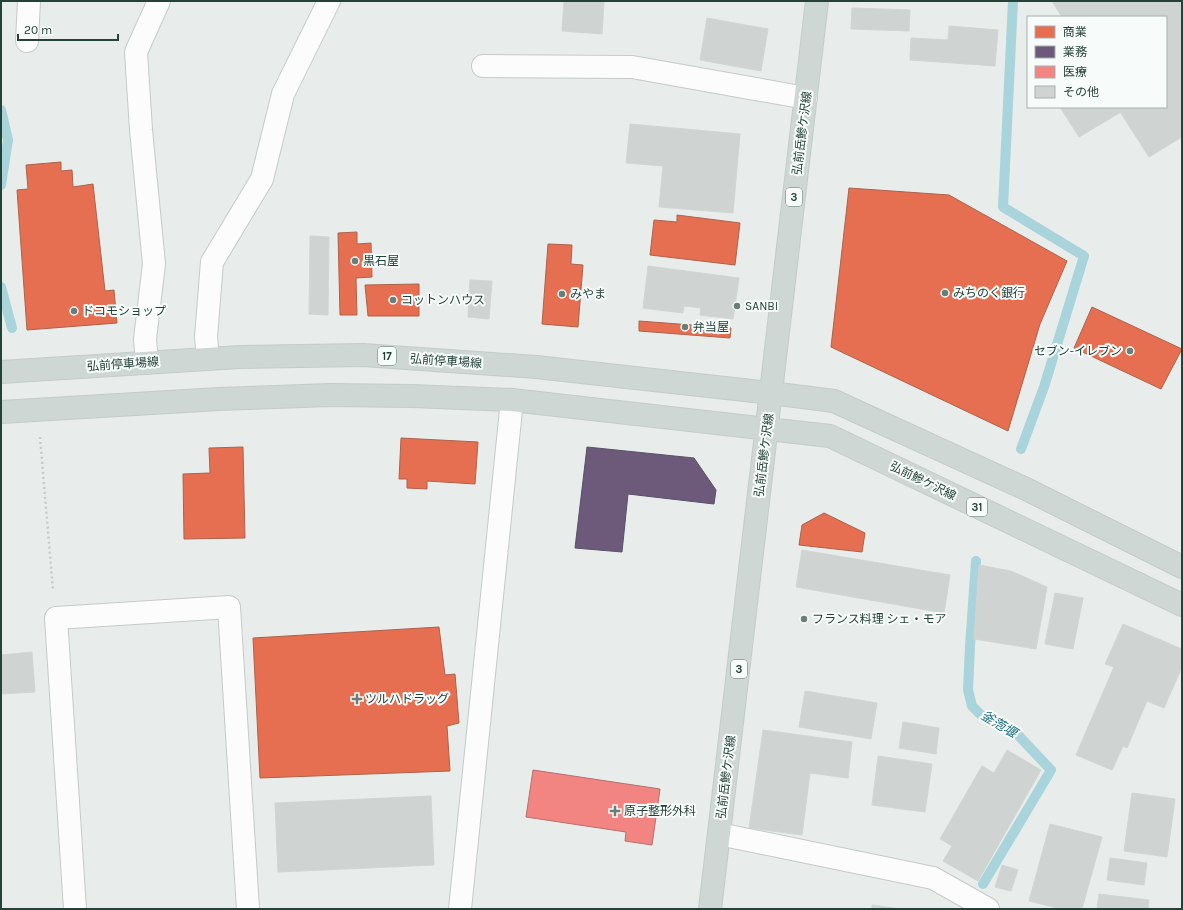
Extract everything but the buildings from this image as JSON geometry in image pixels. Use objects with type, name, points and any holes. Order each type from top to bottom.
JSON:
[{"type":"main road","name":"弘前岳鰺ケ沢線","points":[[710,909],[817,1]]},
{"type":"main road","name":"弘前停車場線","points":[[1,372],[239,357],[363,355],[536,367],[771,393]]},
{"type":"main road","points":[[771,393],[834,401],[1026,489],[1182,567]]},
{"type":"main road","points":[[1,412],[219,399],[330,395],[512,400],[767,429]]},
{"type":"main road","name":"弘前鰺ケ沢線","points":[[767,429],[830,436],[1182,604]]},
{"type":"street","points":[[28,41],[29,1]]},
{"type":"street","points":[[147,363],[145,340],[154,264],[141,130],[136,52],[159,1]]},
{"type":"street","points":[[208,359],[206,337],[212,262],[262,179],[283,94],[329,1]]},
{"type":"street","points":[[483,66],[632,67],[806,98]]},
{"type":"street","points":[[460,909],[512,400]]},
{"type":"street","points":[[75,909],[56,618],[229,607],[248,909]]},
{"type":"street","points":[[720,834],[933,878],[988,909]]},
{"type":"path","points":[[40,437],[56,618]]},
{"type":"waterway","points":[[1013,1],[1003,207],[1084,256],[1044,387],[1021,449]]},
{"type":"waterway","points":[[1,110],[8,140],[1,185]]},
{"type":"waterway","points":[[1,287],[12,328]]},
{"type":"waterway","name":"釜萢堰","points":[[976,561],[968,690],[972,706],[981,715],[1017,734],[1051,770],[983,884]]},
{"type":"place","name":"黒石屋","points":[[355,261]]},
{"type":"place","name":"みちのく銀行","points":[[945,293]]},
{"type":"place","name":"みやま","points":[[562,294]]},
{"type":"place","name":"コットンハウス","points":[[393,300]]},
{"type":"place","name":"SANBI","points":[[737,306]]},
{"type":"place","name":"ドコモショップ","points":[[74,311]]},
{"type":"place","name":"弁当屋","points":[[685,327]]},
{"type":"place","name":"セブン-イレブン","points":[[1130,351]]},
{"type":"place","name":"フランス料理 シェ・モア","points":[[804,619]]},
{"type":"place","name":"ツルハドラッグ","points":[[357,699]]},
{"type":"place","name":"原子整形外科","points":[[615,811]]}]
